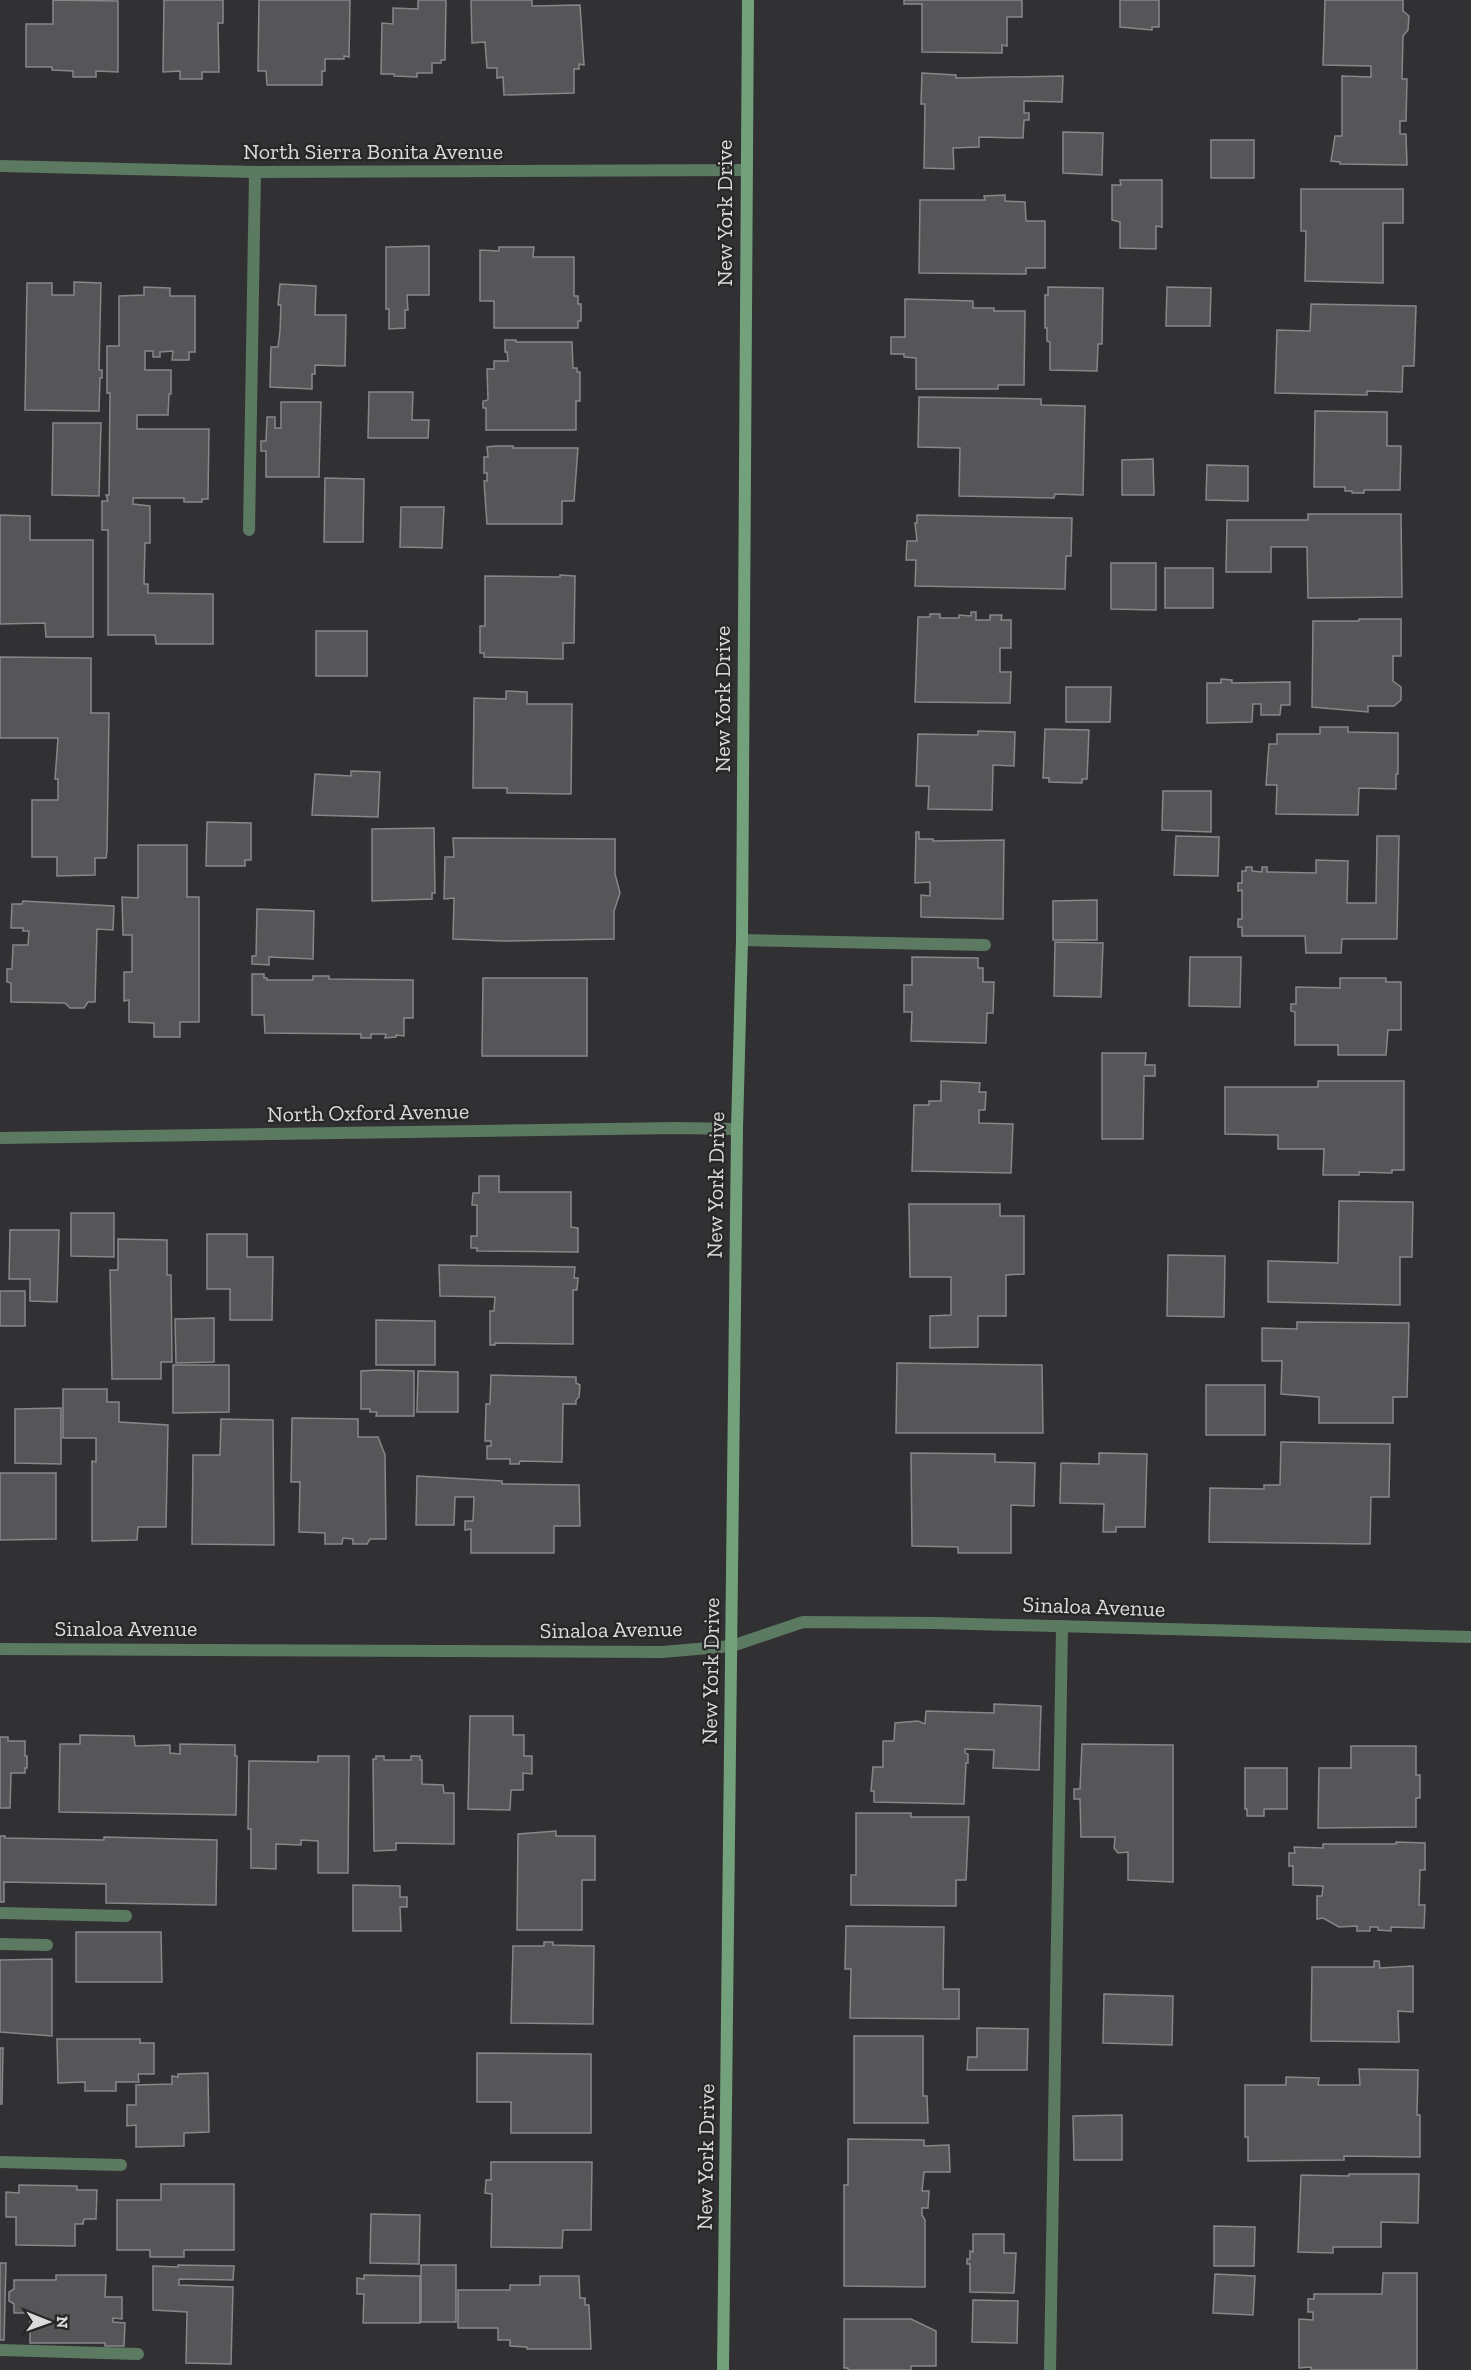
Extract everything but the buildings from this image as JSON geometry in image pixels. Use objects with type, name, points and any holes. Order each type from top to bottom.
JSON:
[{"type":"street","name":"New York Drive","points":[[723,2370],[737,1129],[742,940],[748,0]]},
{"type":"street","name":"North Sierra Bonita Avenue","points":[[0,166],[255,172],[746,170]]},
{"type":"street","points":[[249,530],[255,172]]},
{"type":"street","points":[[742,940],[985,945]]},
{"type":"street","name":"North Oxford Avenue","points":[[0,1138],[737,1129]]},
{"type":"street","name":"Sinaloa Avenue","points":[[0,1649],[662,1652],[732,1646],[803,1622],[1062,1626],[1471,1637]]},
{"type":"street","points":[[1050,2370],[1062,1626]]},
{"type":"street","points":[[0,1913],[126,1916]]},
{"type":"street","points":[[0,1944],[47,1946]]},
{"type":"street","points":[[0,2162],[121,2165]]},
{"type":"street","points":[[0,2350],[138,2354]]}]
